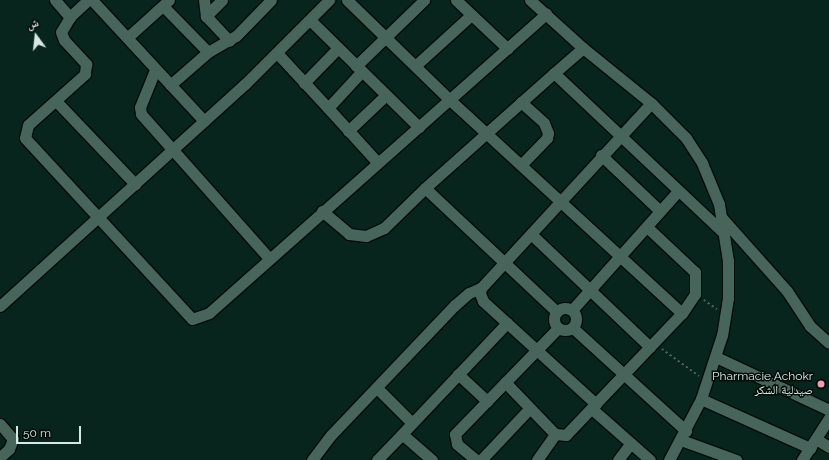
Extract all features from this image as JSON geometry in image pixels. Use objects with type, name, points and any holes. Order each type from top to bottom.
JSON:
[{"type":"street","points":[[55,0],[70,17]]},
{"type":"street","points":[[88,0],[70,17],[63,28],[62,36],[86,64],[86,69],[56,101],[28,124],[25,138],[192,319],[209,313],[269,258],[546,14]]},
{"type":"street","points":[[92,0],[128,37],[155,70],[204,121]]},
{"type":"street","points":[[204,0],[206,16],[229,41]]},
{"type":"street","points":[[206,16],[222,0]]},
{"type":"street","points":[[170,85],[208,52],[229,41],[271,0]]},
{"type":"street","points":[[0,306],[277,53],[328,0]]},
{"type":"street","points":[[347,0],[450,100],[561,201],[620,258],[682,313]]},
{"type":"street","points":[[456,0],[508,49]]},
{"type":"street","points":[[530,0],[583,48],[651,103],[686,138],[702,163],[711,182],[721,217],[728,261],[725,315],[716,357],[708,381],[684,435],[669,460]]},
{"type":"street","points":[[328,108],[385,37],[418,2]]},
{"type":"street","points":[[128,37],[166,3],[208,52]]},
{"type":"street","points":[[415,66],[471,15]]},
{"type":"street","points":[[310,20],[419,127]]},
{"type":"street","points":[[304,83],[338,48]]},
{"type":"street","points":[[322,211],[348,234],[366,236],[384,228],[486,132],[583,48]]},
{"type":"street","points":[[277,53],[378,163]]},
{"type":"street","points":[[155,70],[140,110],[171,150],[269,258]]},
{"type":"street","points":[[554,73],[619,136],[724,233]]},
{"type":"street","points":[[348,131],[386,95]]},
{"type":"street","points":[[56,101],[135,184]]},
{"type":"street","points":[[521,102],[544,122],[548,133],[547,138],[521,165]]},
{"type":"street","points":[[312,460],[331,436],[378,389],[455,305],[470,293],[481,288],[601,155],[651,103]]},
{"type":"street","points":[[601,155],[660,211]]},
{"type":"street","points":[[425,188],[557,312]]},
{"type":"street","points":[[572,310],[620,258],[678,191]]},
{"type":"street","points":[[721,217],[787,291],[810,326],[829,343]]},
{"type":"street","points":[[505,382],[555,434],[566,435],[571,432],[682,313],[696,294],[695,272],[647,227]]},
{"type":"street","points":[[530,234],[652,345]]},
{"type":"street","points":[[481,288],[483,301],[536,349],[650,460]]},
{"type":"street","points":[[567,308],[572,310],[577,319],[573,328],[566,330],[558,328],[554,320],[557,312],[567,308]]},
{"type":"street","points":[[376,460],[507,323]]},
{"type":"street","points":[[476,460],[457,444],[454,437],[536,349],[558,328]]},
{"type":"street","points":[[573,328],[624,374],[684,435],[736,460]]},
{"type":"street","points":[[716,357],[829,410]]},
{"type":"street","points":[[458,374],[487,401]]},
{"type":"street","points":[[378,389],[412,423]]},
{"type":"street","points":[[701,399],[829,448]]},
{"type":"street","points":[[481,460],[530,408]]},
{"type":"street","points":[[802,460],[829,418]]},
{"type":"street","points":[[0,424],[13,439],[0,457]]},
{"type":"street","points":[[402,434],[432,460]]},
{"type":"street","points":[[537,460],[555,434]]},
{"type":"street","points":[[618,460],[631,443]]},
{"type":"path","points":[[696,294],[725,315]]},
{"type":"path","points":[[652,345],[688,371],[708,381]]},
{"type":"place","name":"Pharmacie Achokr صيدلية الشكر","points":[[821,384]]}]
